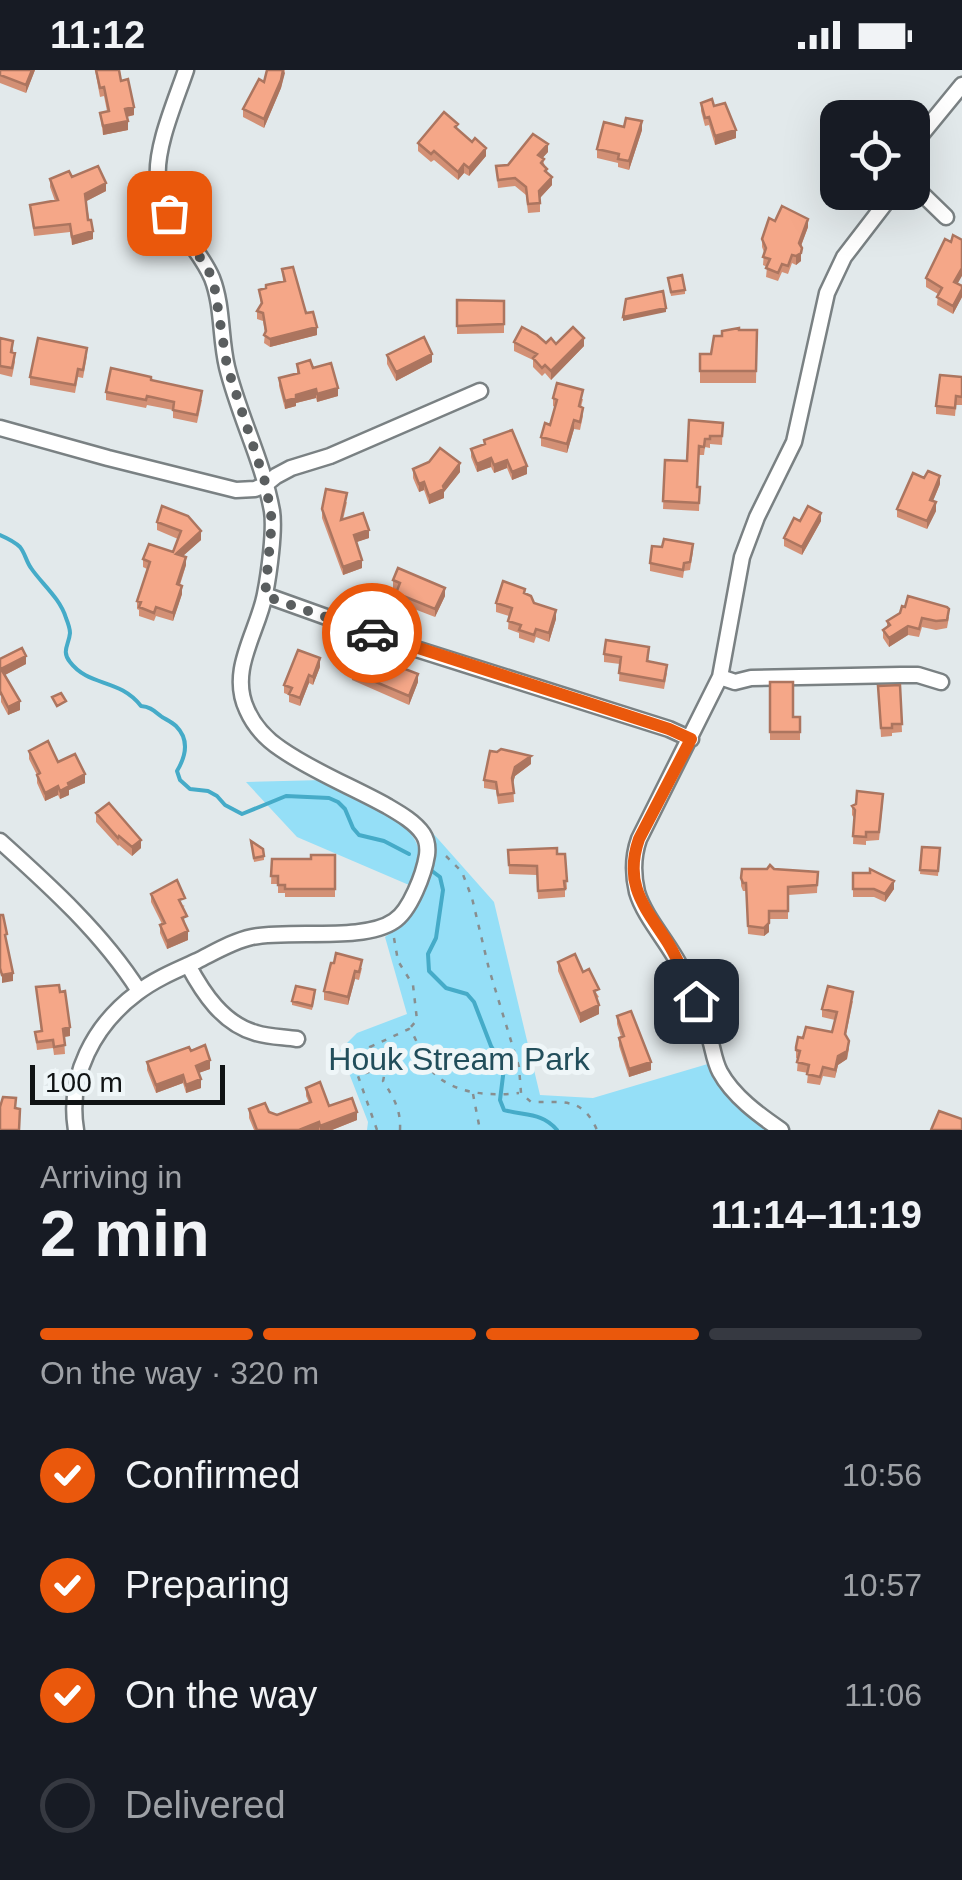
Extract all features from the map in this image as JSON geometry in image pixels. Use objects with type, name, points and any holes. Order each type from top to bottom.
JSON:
[{"type":"street","points":[[76,1130],[74,1100],[86,1057],[105,1022],[138,991],[251,938],[367,930],[387,925],[409,904],[425,864],[428,843],[419,828],[400,814],[277,747],[254,723],[245,706],[241,692],[245,651],[265,596],[272,521],[266,485],[227,366],[214,284],[169,213],[158,179],[163,142],[186,70]]},
{"type":"street","points":[[930,124],[962,85]]},
{"type":"street","points":[[930,201],[946,217]]},
{"type":"street","points":[[781,1130],[752,1108],[720,1074],[682,969],[638,894],[636,848],[720,678],[742,556],[794,442],[827,293],[844,257],[880,210]]},
{"type":"street","points":[[0,428],[236,490],[254,489],[291,468],[330,456],[480,391]]},
{"type":"street","points":[[265,596],[691,739]]},
{"type":"street","points":[[720,678],[735,682],[751,678],[901,675],[941,682]]},
{"type":"street","points":[[0,842],[85,924],[138,991]]},
{"type":"street","points":[[188,965],[210,1002],[234,1024],[257,1034],[297,1039]]},
{"type":"path","points":[[446,856],[462,872],[472,898],[519,1066],[522,1093],[531,1102],[580,1105],[588,1111],[597,1130]]},
{"type":"path","points":[[387,925],[398,961],[413,984],[417,1020],[409,1029],[370,1047],[380,1059],[383,1081],[396,1100],[400,1130]]},
{"type":"path","points":[[409,1029],[422,1058],[436,1076],[473,1094],[522,1093]]},
{"type":"path","points":[[377,1130],[358,1076],[383,1067]]},
{"type":"path","points":[[473,1094],[480,1130]]},
{"type":"green space","points":[[323,780],[392,817],[413,837],[418,856],[409,885],[297,837],[246,782]]},
{"type":"green space","name":"Houk Stream Park","points":[[431,831],[494,902],[540,1095],[593,1098],[711,1063],[770,1130],[367,1130],[368,1122],[340,1050],[357,1033],[407,1014],[385,937],[406,917],[422,890],[432,859]]},
{"type":"building","points":[[0,70],[32,70],[26,85],[0,75]]},
{"type":"building","points":[[96,70],[119,70],[121,81],[128,79],[134,107],[125,109],[128,121],[103,126],[100,113],[109,111]]},
{"type":"building","points":[[267,70],[283,70],[264,119],[243,109],[259,79],[264,82]]},
{"type":"building","points":[[712,99],[714,106],[725,103],[736,130],[715,136],[701,103]]},
{"type":"building","points":[[444,112],[472,142],[475,138],[486,148],[469,168],[464,164],[458,172],[418,143]]},
{"type":"building","points":[[626,118],[642,121],[629,161],[618,159],[619,154],[597,149],[604,122],[624,127]]},
{"type":"building","points":[[533,134],[548,144],[538,155],[552,177],[539,191],[540,203],[528,204],[526,187],[515,178],[498,180],[496,166],[508,165]]},
{"type":"building","points":[[98,166],[106,183],[85,194],[93,231],[72,237],[70,224],[34,228],[30,205],[58,200],[50,179],[69,171],[72,177]]},
{"type":"building","points":[[782,206],[808,219],[799,243],[801,253],[792,255],[788,266],[782,264],[778,273],[766,268],[770,259],[763,257],[766,248],[762,239],[769,218],[775,221]]},
{"type":"building","points":[[953,235],[962,240],[962,268],[954,282],[962,289],[953,306],[937,297],[942,288],[926,278],[945,239],[951,242]]},
{"type":"building","points":[[293,267],[306,313],[313,312],[317,327],[270,339],[264,335],[263,313],[257,311],[262,303],[259,290],[285,281],[282,269]]},
{"type":"building","points":[[682,275],[685,290],[671,292],[668,278]]},
{"type":"building","points":[[663,291],[666,308],[623,317],[626,299]]},
{"type":"building","points":[[457,300],[504,301],[504,324],[457,326]]},
{"type":"building","points":[[522,327],[546,343],[551,338],[556,344],[573,327],[584,338],[551,371],[533,358],[537,354],[514,342]]},
{"type":"building","points":[[739,328],[757,330],[756,371],[700,371],[700,354],[711,354],[714,336]]},
{"type":"building","points":[[424,337],[432,354],[396,372],[387,355]]},
{"type":"building","points":[[0,338],[13,341],[12,368],[0,366]]},
{"type":"building","points":[[38,338],[87,348],[75,385],[30,377]]},
{"type":"building","points":[[310,360],[313,368],[331,363],[338,388],[317,394],[316,389],[285,401],[279,378],[299,373],[297,364]]},
{"type":"building","points":[[111,368],[202,391],[197,415],[173,410],[174,402],[106,392]]},
{"type":"building","points":[[940,375],[962,377],[962,397],[956,396],[955,408],[936,406]]},
{"type":"building","points":[[557,383],[583,390],[580,422],[574,420],[567,444],[541,437],[545,423],[550,425]]},
{"type":"building","points":[[689,420],[723,423],[722,436],[710,436],[704,447],[699,446],[699,503],[663,501],[665,460],[687,461]]},
{"type":"building","points":[[512,430],[527,466],[512,472],[507,460],[494,465],[491,458],[477,464],[471,449]]},
{"type":"building","points":[[440,448],[460,463],[444,489],[429,496],[413,469],[429,462]]},
{"type":"building","points":[[928,471],[940,476],[930,500],[936,502],[927,521],[897,509],[913,473],[924,478]]},
{"type":"building","points":[[326,489],[347,493],[341,520],[363,513],[369,530],[354,535],[362,560],[343,567],[322,509]]},
{"type":"building","points":[[162,506],[188,516],[201,531],[176,554],[186,557],[173,613],[156,607],[154,613],[139,607],[141,602],[137,601],[150,562],[143,559],[149,544],[173,552],[181,531],[157,522]]},
{"type":"building","points":[[808,506],[821,513],[802,547],[784,538],[794,518],[800,521]]},
{"type":"building","points":[[664,539],[693,544],[690,562],[684,563],[683,570],[650,563],[652,546],[662,547]]},
{"type":"building","points":[[398,568],[445,588],[435,609],[396,593],[400,583],[393,580]]},
{"type":"building","points":[[503,581],[525,589],[524,593],[534,603],[556,610],[549,633],[536,629],[534,635],[508,621],[512,608],[496,603]]},
{"type":"building","points":[[908,596],[947,607],[947,620],[922,618],[919,629],[908,626],[889,638],[883,630],[890,625],[887,621],[900,613]]},
{"type":"building","points":[[606,640],[649,647],[647,661],[667,665],[664,681],[619,673],[621,657],[604,654]]},
{"type":"building","points":[[22,648],[26,656],[1,669],[20,701],[8,707],[0,694],[0,659]]},
{"type":"building","points":[[298,650],[320,658],[300,698],[289,694],[292,688],[284,685]]},
{"type":"building","points":[[356,657],[373,663],[379,660],[383,670],[400,667],[418,674],[409,696],[352,672]]},
{"type":"building","points":[[770,682],[793,682],[793,717],[800,717],[800,732],[770,732]]},
{"type":"building","points":[[900,685],[902,724],[881,728],[878,686]]},
{"type":"building","points":[[61,693],[66,701],[57,706],[52,697]]},
{"type":"building","points":[[48,741],[58,762],[75,754],[85,774],[60,791],[58,786],[45,793],[29,751]]},
{"type":"building","points":[[501,749],[531,756],[515,767],[514,793],[498,795],[496,782],[484,780],[490,751]]},
{"type":"building","points":[[857,791],[883,794],[879,832],[866,832],[866,837],[853,836],[852,806],[856,804]]},
{"type":"building","points":[[109,803],[141,840],[132,847],[118,838],[96,813]]},
{"type":"building","points":[[251,841],[263,849],[264,856],[254,858]]},
{"type":"building","points":[[922,847],[940,848],[938,871],[920,870]]},
{"type":"building","points":[[557,848],[557,854],[565,854],[565,889],[538,891],[537,866],[509,865],[508,850]]},
{"type":"building","points":[[311,855],[335,855],[335,889],[285,889],[285,885],[278,885],[278,876],[271,876],[272,859],[311,859]]},
{"type":"building","points":[[770,865],[774,869],[818,872],[817,885],[788,887],[788,911],[769,911],[769,923],[764,928],[748,926],[742,869],[767,869]]},
{"type":"building","points":[[870,869],[894,881],[885,894],[874,889],[853,889],[853,873],[870,873]]},
{"type":"building","points":[[177,880],[185,898],[179,900],[187,916],[182,918],[188,931],[167,941],[160,925],[165,923],[151,894]]},
{"type":"building","points":[[0,915],[13,973],[2,975],[0,968]]},
{"type":"building","points":[[336,953],[362,960],[348,997],[324,991]]},
{"type":"building","points":[[575,954],[583,972],[589,969],[599,989],[594,991],[599,1005],[580,1014],[558,962]]},
{"type":"building","points":[[59,985],[60,992],[65,991],[70,1027],[63,1029],[65,1045],[54,1047],[53,1040],[37,1042],[35,1032],[42,1031],[36,987]]},
{"type":"building","points":[[296,986],[315,990],[312,1006],[292,1001]]},
{"type":"building","points":[[828,986],[853,992],[845,1034],[849,1041],[847,1051],[838,1056],[835,1070],[823,1067],[820,1077],[807,1074],[809,1065],[797,1062],[800,1051],[796,1047],[806,1027],[832,1032],[837,1012],[822,1009]]},
{"type":"building","points":[[631,1011],[651,1062],[629,1069],[617,1016]]},
{"type":"building","points":[[205,1045],[210,1060],[196,1066],[201,1079],[186,1085],[183,1075],[156,1085],[147,1062]]},
{"type":"building","points":[[320,1082],[329,1106],[352,1098],[357,1112],[299,1130],[257,1130],[249,1109],[265,1103],[269,1112],[277,1115],[311,1102],[306,1088]]},
{"type":"building","points":[[3,1097],[16,1098],[19,1130],[0,1130]]},
{"type":"building","points":[[939,1111],[962,1119],[962,1130],[931,1130]]},
{"type":"waterway","points":[[0,535],[20,547],[63,611],[70,629],[66,651],[70,662],[86,675],[123,691],[180,731],[185,748],[177,771],[190,789],[208,791],[242,814],[286,796],[329,798],[345,809],[359,835],[384,841],[409,854]]},
{"type":"waterway","points":[[432,871],[440,877],[443,890],[436,938],[428,954],[429,971],[446,988],[467,994],[474,1002],[504,1068],[500,1100],[504,1110],[539,1117],[557,1130]]},
{"type":"way so far","points":[[169,213],[214,284],[227,366],[266,485],[272,521],[265,596],[372,633]]},
{"type":"route","points":[[372,633],[691,739],[639,839],[635,880],[642,904],[670,945],[696,1001]]}]
